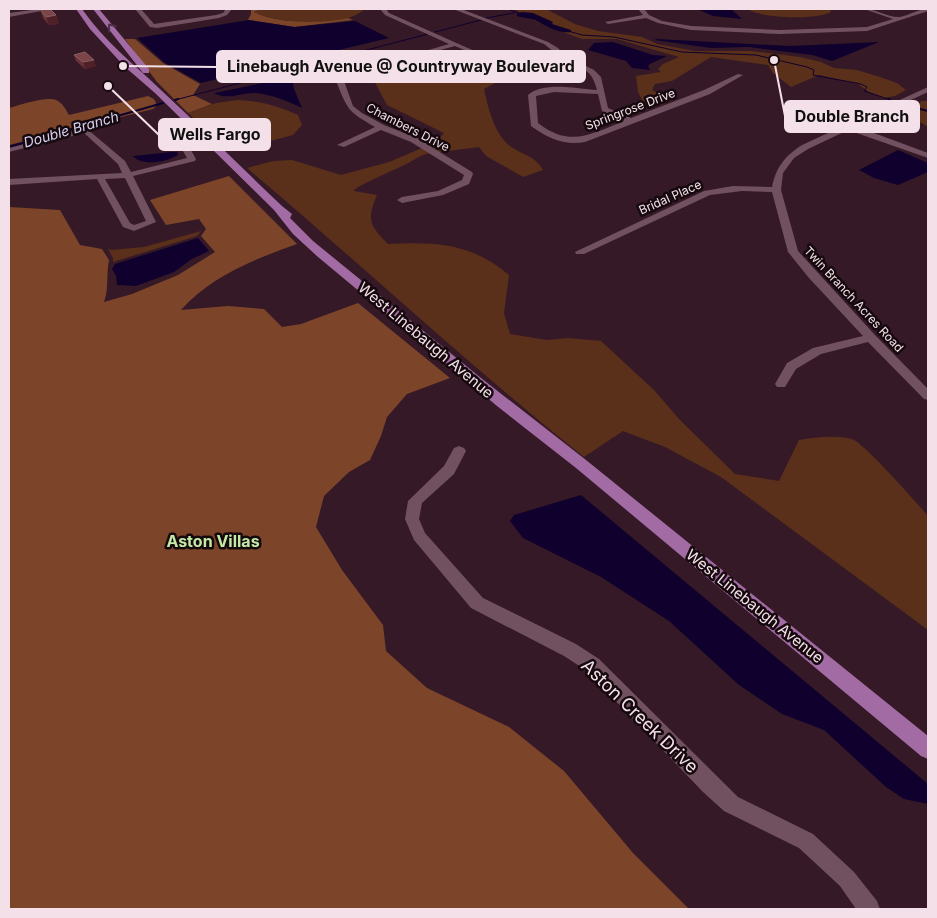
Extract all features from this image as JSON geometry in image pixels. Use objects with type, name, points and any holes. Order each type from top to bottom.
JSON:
[{"type":"main road","name":"West Linebaugh Avenue","points":[[79,9],[92,28],[149,86],[158,91]]},
{"type":"main road","name":"West Linebaugh Avenue","points":[[96,9],[144,68],[158,91],[278,208],[286,221],[337,260],[538,433],[581,464],[928,748]]},
{"type":"main road","points":[[112,48],[125,46]]},
{"type":"street","points":[[9,13],[26,9]]},
{"type":"street","points":[[9,13],[32,9]]},
{"type":"street","points":[[9,13],[50,9]]},
{"type":"street","points":[[138,9],[152,26],[157,26],[218,17],[225,14],[229,9]]},
{"type":"street","points":[[382,9],[387,14],[494,61],[466,75]]},
{"type":"street","points":[[456,9],[556,49],[562,56],[592,71],[597,77],[605,109],[630,121]]},
{"type":"street","points":[[641,9],[647,16],[660,22],[681,27],[780,32],[867,29],[926,9]]},
{"type":"street","points":[[867,9],[899,19]]},
{"type":"street","points":[[608,22],[647,16]]},
{"type":"street","name":"Chambers Drive","points":[[402,200],[440,193],[466,182],[469,174],[414,140],[362,118],[352,110],[340,81],[351,73],[456,44]]},
{"type":"street","name":"Springrose Drive","points":[[600,92],[545,90],[535,92],[532,95],[534,124],[563,140],[572,142],[707,92],[740,75]]},
{"type":"street","points":[[776,190],[779,172],[791,156],[805,147],[928,89]]},
{"type":"street","points":[[341,145],[381,127]]},
{"type":"street","points":[[849,127],[928,156]]},
{"type":"street","points":[[9,150],[86,130],[122,163],[151,222],[134,228],[126,225],[100,177]]},
{"type":"street","points":[[9,182],[127,175],[192,159],[182,144],[205,137]]},
{"type":"street","name":"Bridal Place","points":[[580,252],[707,193],[725,188],[751,187],[776,190]]},
{"type":"street","name":"Twin Branch Acres Road","points":[[776,190],[793,252],[871,338],[928,396]]},
{"type":"street","points":[[781,384],[790,366],[817,351],[871,338]]},
{"type":"street","name":"Aston Creek Drive","points":[[460,451],[449,470],[415,501],[412,519],[419,536],[477,603],[570,650],[592,665],[731,804],[806,841],[847,879],[869,909]]},
{"type":"shaded area","points":[[251,9],[260,9],[254,12],[287,21],[313,22],[348,18],[353,20],[295,27],[248,20]]},
{"type":"shaded area","points":[[260,9],[365,9],[342,20],[294,22],[254,12]]},
{"type":"shaded area","points":[[514,9],[546,9],[575,24],[598,31],[642,37],[657,44],[695,51],[751,51],[800,57],[821,62],[834,68],[857,70],[880,77],[897,83],[906,90],[895,96],[883,98],[869,92],[858,84],[819,75],[791,87],[773,73],[768,65],[711,57],[672,81],[655,84],[652,90],[667,98],[662,105],[645,106],[638,92],[636,76],[661,72],[658,69],[663,64],[679,57],[617,39],[582,39],[544,25]]},
{"type":"shaded area","points":[[697,9],[731,9],[742,19],[713,16]]},
{"type":"shaded area","points":[[748,9],[830,9],[831,12],[824,15],[789,17],[764,15]]},
{"type":"shaded area","points":[[522,12],[533,13],[553,22],[552,24],[571,30],[571,32],[557,31],[535,20],[517,16],[517,14]]},
{"type":"shaded area","points":[[249,20],[294,27],[355,21],[389,38],[201,83],[165,63],[137,38]]},
{"type":"shaded area","points":[[125,39],[135,39],[163,63],[200,84],[193,95],[212,104],[188,113],[157,82]]},
{"type":"shaded area","points":[[654,40],[790,46],[879,42],[832,61],[812,55],[749,47],[711,48]]},
{"type":"shaded area","points":[[613,42],[653,55],[667,56],[650,64],[648,66],[650,70],[632,68],[626,61],[588,50],[594,43]]},
{"type":"shaded area","points":[[372,69],[458,83],[493,77],[499,81],[484,89],[490,113],[497,130],[507,143],[517,151],[533,159],[543,170],[523,177],[486,156],[479,147],[440,152],[427,145],[439,139],[444,133],[387,105],[372,77]]},
{"type":"shaded area","points":[[292,77],[294,89],[302,108],[262,94],[251,93],[224,96],[214,93]]},
{"type":"shaded area","points":[[148,96],[154,99],[157,105],[153,109],[9,145],[9,108],[33,101],[52,99],[61,103],[69,115]]},
{"type":"shaded area","points":[[238,100],[261,103],[291,112],[298,115],[302,125],[293,135],[270,141],[220,144],[188,113],[216,103]]},
{"type":"shaded area","points":[[921,101],[928,101],[928,127],[920,122],[917,110]]},
{"type":"shaded area","points":[[422,148],[431,153],[420,156],[354,191],[377,195],[372,211],[372,222],[377,232],[388,244],[437,244],[467,251],[495,264],[509,275],[504,313],[510,334],[547,340],[568,338],[601,341],[655,391],[679,419],[735,474],[779,481],[799,440],[818,437],[839,437],[852,439],[858,443],[890,474],[928,516],[928,630],[721,477],[665,447],[623,431],[584,457],[456,350],[247,168],[273,161],[292,160],[341,175],[389,162]]},
{"type":"shaded area","points":[[898,150],[928,163],[928,172],[898,185],[874,178],[859,170]]},
{"type":"shaded area","points":[[177,152],[178,155],[167,160],[155,162],[143,161],[133,156]]},
{"type":"shaded area","points":[[229,176],[297,244],[234,270],[206,287],[181,310],[228,306],[264,309],[282,327],[301,324],[358,303],[450,378],[407,394],[387,417],[370,460],[349,472],[324,496],[316,527],[342,570],[383,625],[386,651],[427,688],[509,727],[564,771],[633,853],[689,909],[9,909],[9,207],[60,210],[80,245],[102,249],[109,260],[104,302],[132,294],[178,275],[215,252],[201,236],[206,229],[199,219],[166,225],[150,200]]},
{"type":"shaded area","points":[[201,231],[197,236],[113,262],[108,249],[144,247]]},
{"type":"shaded area","points":[[198,238],[209,251],[192,259],[174,272],[136,286],[117,285],[116,276],[112,269],[115,264]]},
{"type":"shaded area","points":[[581,495],[928,784],[928,804],[904,799],[886,787],[824,730],[782,714],[739,685],[669,621],[601,577],[523,538],[510,521],[514,515]]},
{"type":"building","points":[[40,9],[50,9],[56,15],[46,17]]},
{"type":"building","points":[[85,52],[94,60],[83,62],[74,55]]},
{"type":"waterway","name":"Double Branch","points":[[508,9],[520,14]]},
{"type":"waterway","name":"Double Branch","points":[[486,18],[514,13]]},
{"type":"waterway","name":"Double Branch","points":[[435,32],[481,20]]},
{"type":"waterway","name":"Double Branch","points":[[568,31],[582,35],[614,37],[682,52],[756,55],[807,67],[814,70],[813,75],[861,84],[867,87],[864,91],[890,100]]},
{"type":"waterway","name":"Double Branch","points":[[178,99],[175,100],[428,34]]},
{"type":"waterway","name":"Double Branch","points":[[890,100],[893,102]]},
{"type":"waterway","name":"Double Branch","points":[[9,147],[163,103]]},
{"type":"waterway","name":"Double Branch","points":[[899,107],[913,107],[928,111]]},
{"type":"place","name":"Double Branch","points":[[774,60]]},
{"type":"place","name":"Linebaugh Avenue @ Countryway Boulevard","points":[[123,66]]},
{"type":"place","name":"Wells Fargo","points":[[108,86]]},
{"type":"district","name":"Aston Villas","points":[[213,541]]}]
